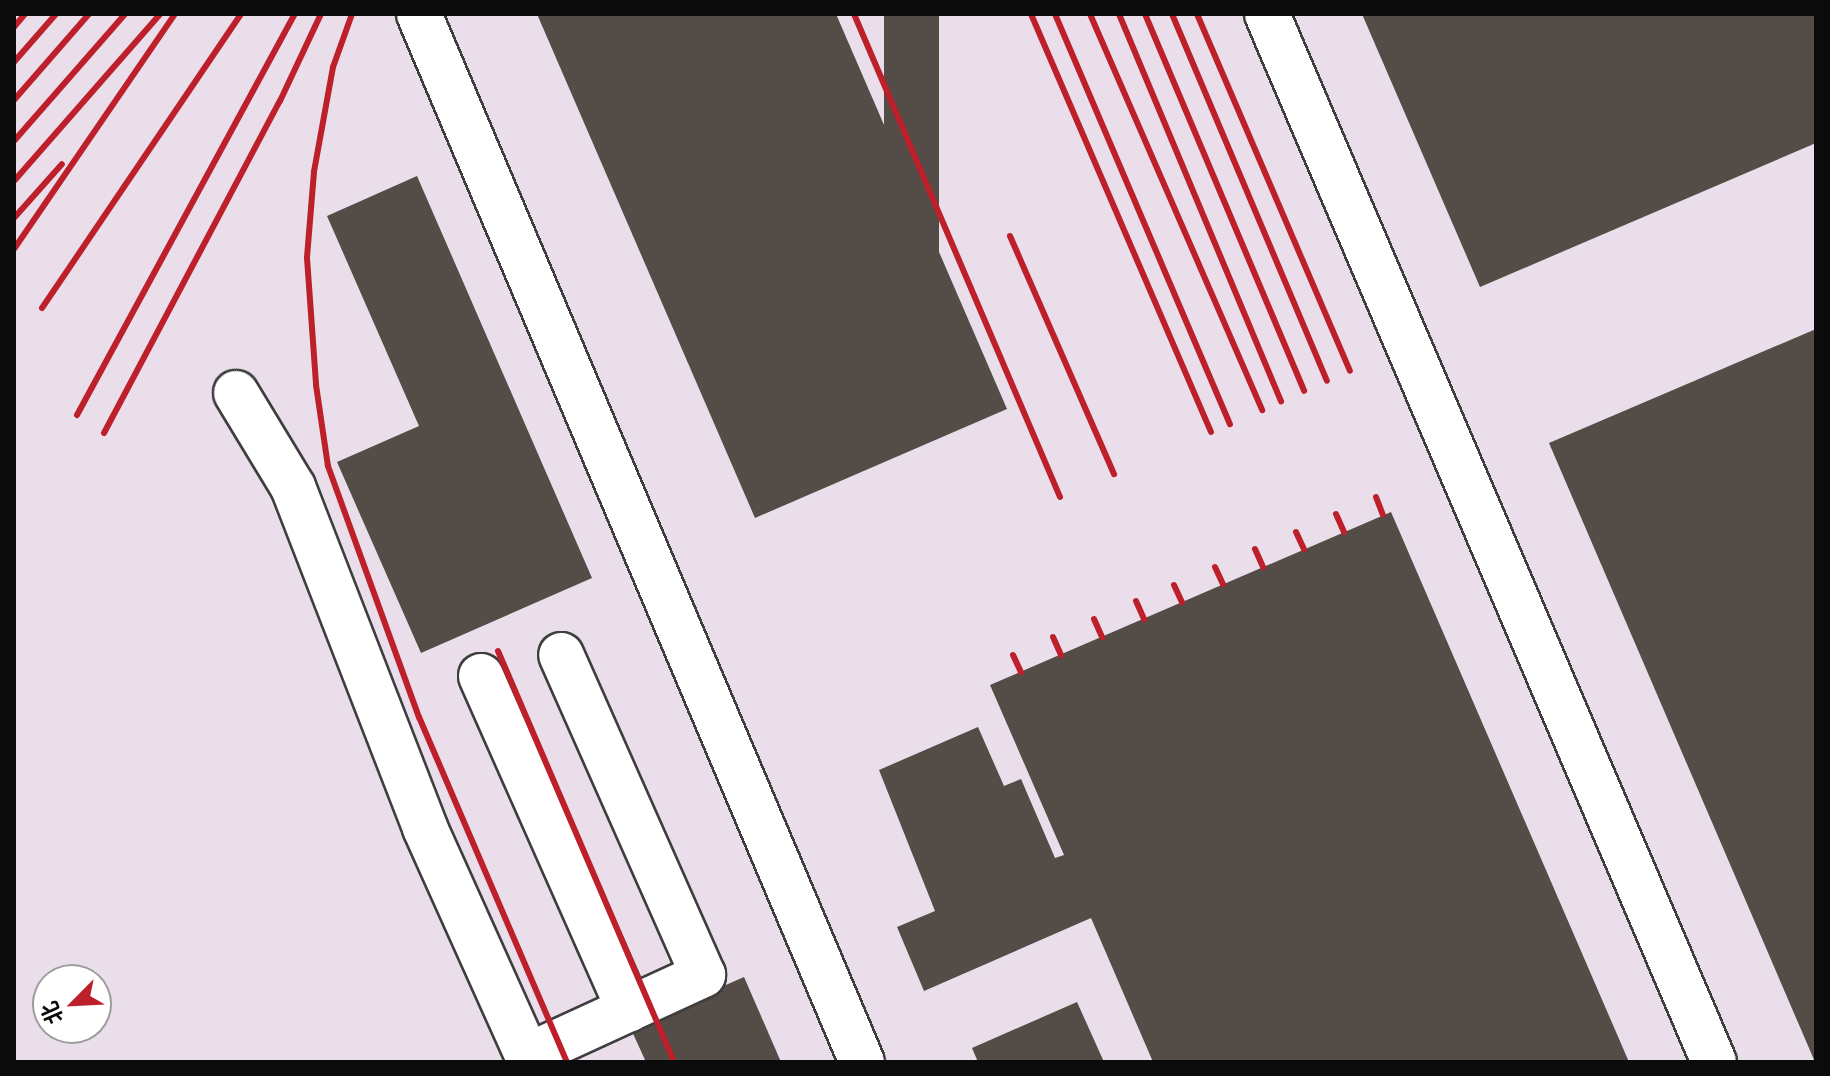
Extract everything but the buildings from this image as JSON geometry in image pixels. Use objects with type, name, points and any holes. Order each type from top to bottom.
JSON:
[{"type":"street","points":[[419,14],[862,1062]]},
{"type":"street","points":[[1267,14],[1714,1062]]},
{"type":"street","points":[[236,393],[293,487],[425,828],[528,1059],[703,975],[561,655]]},
{"type":"street","points":[[481,676],[629,1010]]},
{"type":"shaded area","points":[[14,14],[1816,14],[1816,1062],[14,1062]]},
{"type":"railway","points":[[14,27],[25,14]]},
{"type":"railway","points":[[14,62],[56,14]]},
{"type":"railway","points":[[14,100],[89,14]]},
{"type":"railway","points":[[14,141],[125,14]]},
{"type":"railway","points":[[14,181],[160,14]]},
{"type":"railway","points":[[14,249],[175,14]]},
{"type":"railway","points":[[42,308],[241,14]]},
{"type":"railway","points":[[77,415],[295,14]]},
{"type":"railway","points":[[104,433],[280,101],[321,14]]},
{"type":"railway","points":[[352,14],[333,67],[314,172],[307,258],[316,385],[328,466],[419,717],[567,1062]]},
{"type":"railway","points":[[854,14],[1060,497]]},
{"type":"railway","points":[[1031,14],[1211,432]]},
{"type":"railway","points":[[1055,14],[1230,424]]},
{"type":"railway","points":[[1090,14],[1262,410]]},
{"type":"railway","points":[[1119,14],[1281,401]]},
{"type":"railway","points":[[1145,14],[1304,391]]},
{"type":"railway","points":[[1172,14],[1327,381]]},
{"type":"railway","points":[[1197,14],[1350,371]]},
{"type":"railway","points":[[14,218],[62,164]]},
{"type":"railway","points":[[1010,236],[1114,474]]},
{"type":"railway","points":[[1376,497],[1383,515]]},
{"type":"railway","points":[[1336,514],[1344,532]]},
{"type":"railway","points":[[1296,532],[1304,549]]},
{"type":"railway","points":[[1255,549],[1263,567]]},
{"type":"railway","points":[[1215,567],[1223,584]]},
{"type":"railway","points":[[1174,585],[1182,602]]},
{"type":"railway","points":[[1136,601],[1144,619]]},
{"type":"railway","points":[[1094,619],[1102,637]]},
{"type":"railway","points":[[1053,637],[1061,655]]},
{"type":"railway","points":[[498,651],[674,1062]]},
{"type":"railway","points":[[1013,655],[1021,672]]}]
